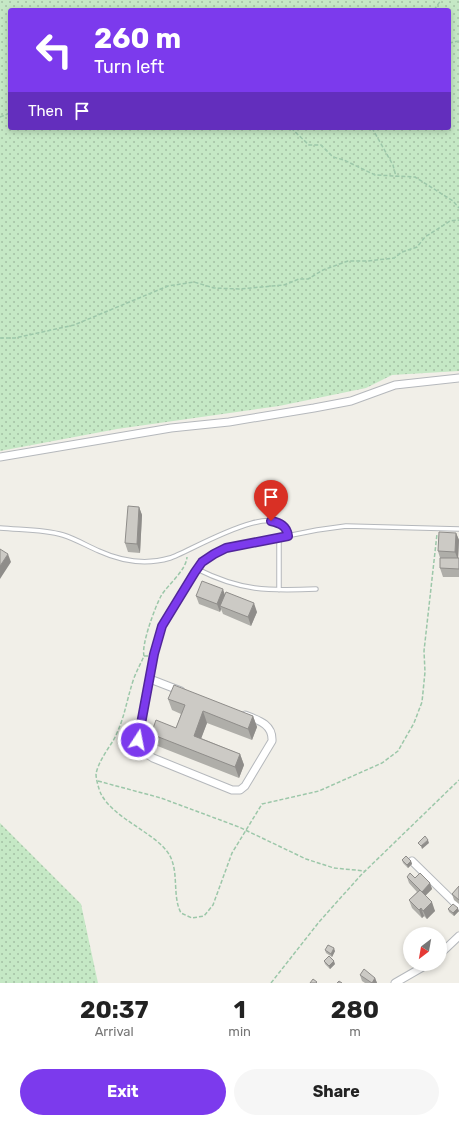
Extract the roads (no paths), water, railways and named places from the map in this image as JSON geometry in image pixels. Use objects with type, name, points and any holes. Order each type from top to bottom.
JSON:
[{"type":"street","points":[[0,457],[163,430],[229,422],[299,410],[351,401],[395,385],[459,378]]},
{"type":"street","points":[[150,679],[187,693]]},
{"type":"street","points":[[140,747],[145,753],[153,758],[232,790],[240,790],[245,786],[272,741],[273,735],[268,726],[239,713]]},
{"type":"street","points":[[412,861],[459,907]]},
{"type":"street","points":[[447,947],[459,936]]},
{"type":"street","points":[[395,983],[416,971]]},
{"type":"lane","points":[[0,528],[50,532],[77,540],[113,557],[138,562],[156,561],[170,558],[187,551],[222,532],[260,522],[271,521],[280,523],[285,527],[288,536]]},
{"type":"lane","points":[[140,747],[138,740],[162,626],[197,569],[214,554],[226,548],[279,537],[346,526],[459,529]]},
{"type":"lane","points":[[279,537],[279,590]]},
{"type":"lane","points":[[197,569],[213,577],[244,588],[279,590],[316,589]]}]
